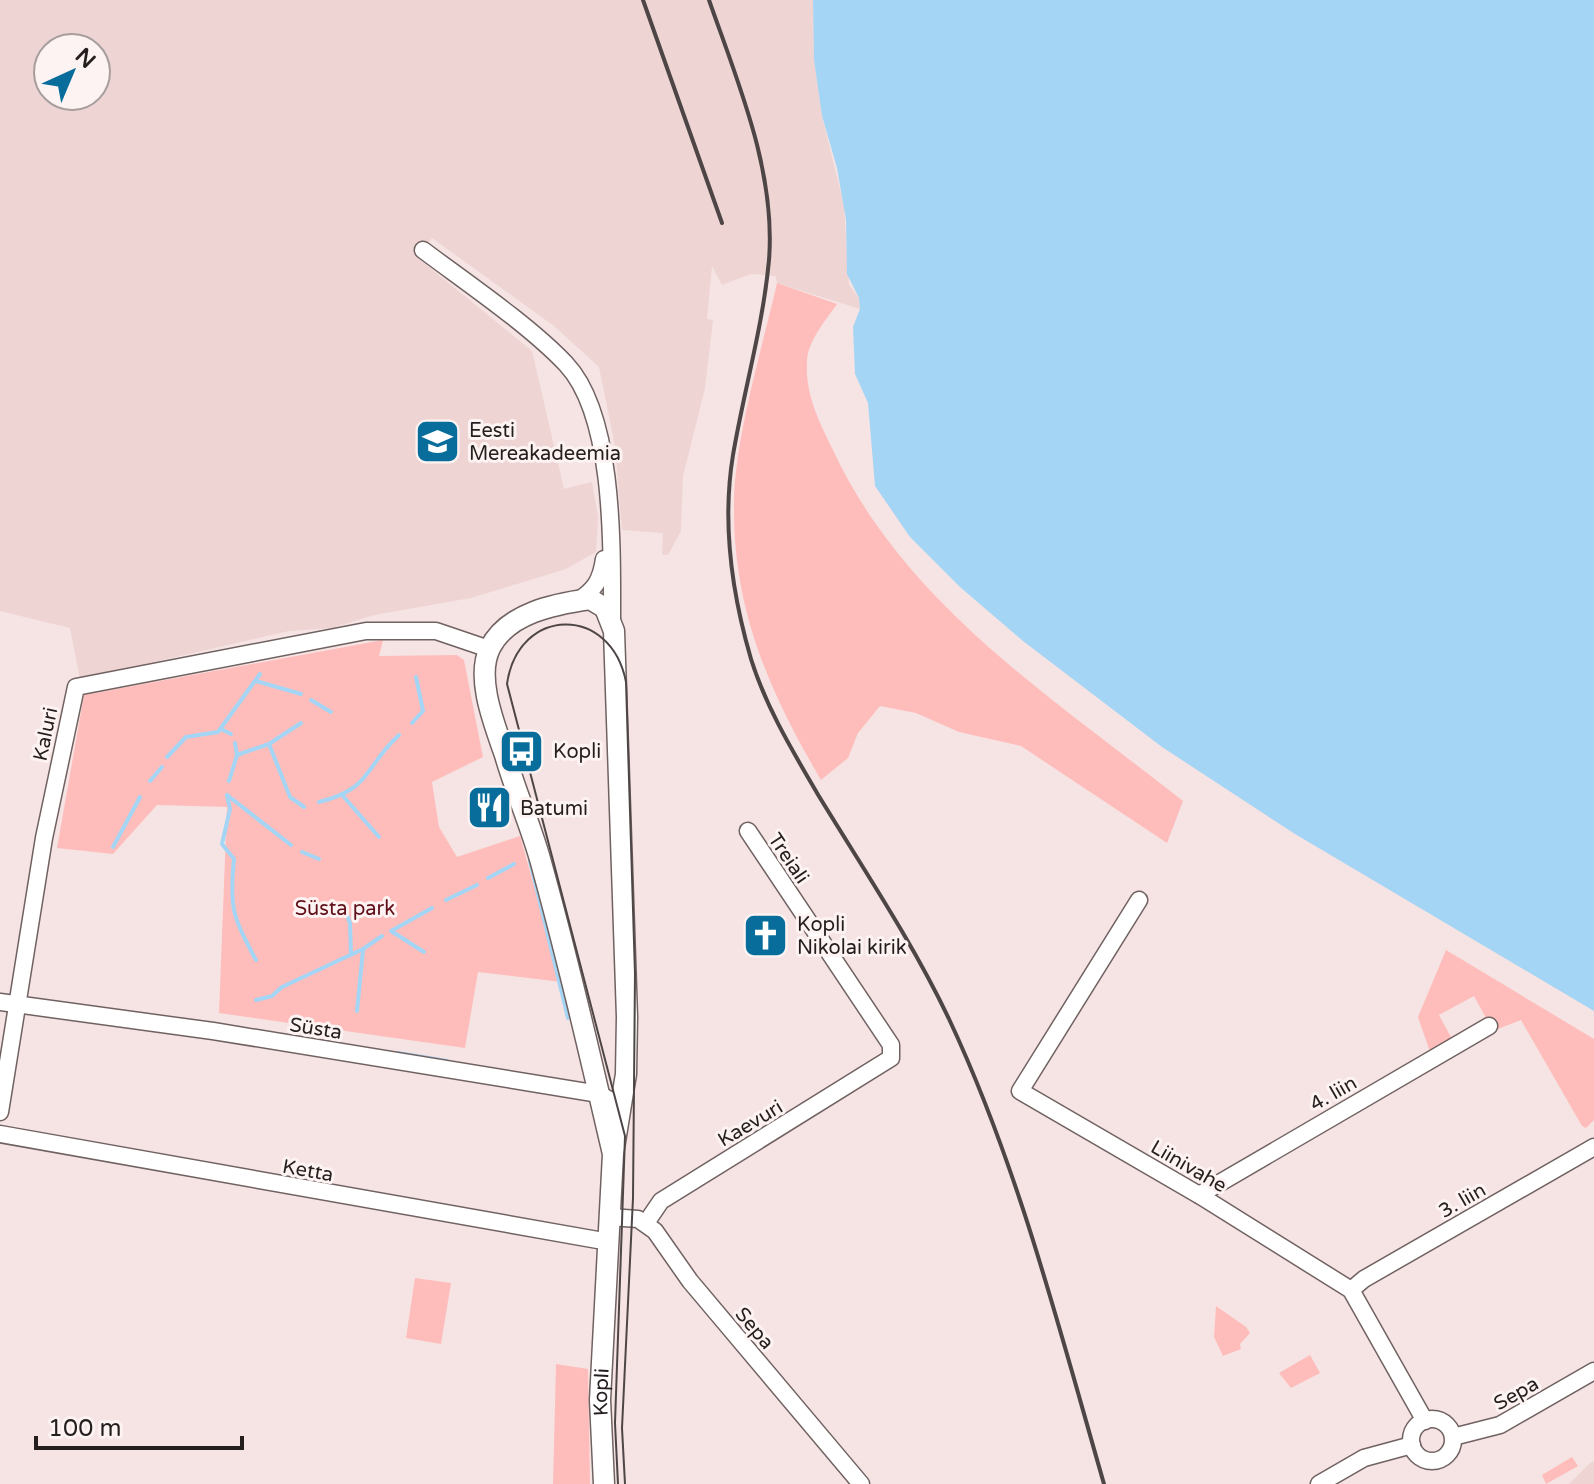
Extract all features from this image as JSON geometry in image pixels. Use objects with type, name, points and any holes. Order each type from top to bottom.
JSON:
[{"type":"street","points":[[423,250],[567,365],[585,391],[598,431],[608,530],[612,618]]},
{"type":"street","points":[[489,649],[509,625],[521,617],[576,601],[592,591],[602,576],[608,530]]},
{"type":"street","points":[[576,601],[599,603],[612,618]]},
{"type":"street","name":"Kopli","points":[[604,1484],[600,1400],[613,1154],[622,1100],[626,966],[612,618]]},
{"type":"street","name":"Kaluri","points":[[0,1112],[20,1004],[44,838],[76,687],[366,631],[436,631],[467,638],[489,649]]},
{"type":"street","name":"Kopli","points":[[489,649],[487,688],[502,747],[539,856],[613,1154]]},
{"type":"street","name":"Treiali","points":[[748,831],[891,1045],[891,1058],[882,1067]]},
{"type":"street","name":"Liinivahe","points":[[1139,900],[1020,1091],[1199,1195],[1351,1290],[1425,1421]]},
{"type":"street","name":"Süsta","points":[[0,1002],[213,1031],[599,1094],[613,1102],[622,1100]]},
{"type":"street","name":"4. liin","points":[[1199,1195],[1489,1026]]},
{"type":"street","name":"Kaevuri","points":[[646,1223],[670,1195],[882,1067]]},
{"type":"street","name":"Ketta","points":[[0,1134],[609,1242]]},
{"type":"street","name":"3. liin","points":[[1351,1290],[1364,1279],[1594,1147]]},
{"type":"street","points":[[610,1217],[646,1223]]},
{"type":"street","name":"Sepa","points":[[646,1223],[744,1346],[861,1484]]},
{"type":"street","name":"Sepa","points":[[1412,1445],[1422,1458],[1439,1460],[1448,1453],[1453,1437],[1500,1425],[1594,1371]]},
{"type":"street","points":[[1319,1484],[1364,1458],[1412,1445],[1415,1428],[1425,1421],[1443,1423],[1453,1437]]},
{"type":"shaded area","points":[[0,0],[813,0],[814,60],[822,116],[844,206],[849,285],[859,298],[860,309],[777,283],[776,276],[751,274],[722,285],[712,266],[707,319],[713,320],[705,388],[683,476],[681,531],[668,555],[662,555],[663,533],[622,530],[615,446],[599,367],[554,326],[432,238],[418,258],[532,351],[564,489],[592,482],[598,517],[596,552],[566,569],[471,598],[374,615],[332,628],[289,631],[80,679],[70,628],[0,611]]},
{"type":"shaded area","points":[[1594,1461],[1594,1484],[1569,1484],[1590,1463]]},
{"type":"green space","points":[[777,283],[837,304],[810,347],[808,385],[822,428],[862,503],[899,554],[940,601],[986,644],[1183,801],[1167,843],[1021,746],[959,732],[916,713],[880,706],[858,733],[848,758],[821,780],[770,682],[747,615],[735,543],[735,480],[739,452]]},
{"type":"green space","name":"Süsta park","points":[[383,640],[379,656],[457,655],[464,660],[483,757],[432,782],[439,827],[457,857],[520,836],[561,982],[478,972],[465,1048],[219,1013],[227,807],[157,805],[113,854],[57,848],[84,695]]},
{"type":"green space","points":[[1446,950],[1594,1039],[1594,1120],[1586,1128],[1521,1020],[1493,1031],[1474,996],[1439,1015],[1452,1039],[1434,1051],[1429,1049],[1418,1017]]},
{"type":"green space","points":[[415,1278],[451,1283],[441,1344],[406,1338]]},
{"type":"green space","points":[[1216,1306],[1250,1333],[1240,1344],[1241,1349],[1223,1356],[1214,1337]]},
{"type":"green space","points":[[1310,1355],[1320,1373],[1291,1388],[1279,1373]]},
{"type":"green space","points":[[556,1364],[588,1369],[590,1484],[553,1484]]},
{"type":"green space","points":[[1572,1457],[1578,1466],[1546,1484],[1542,1475]]},
{"type":"water","points":[[813,0],[1594,0],[1594,1011],[1295,834],[1162,747],[1023,641],[960,587],[910,537],[875,486],[868,403],[855,374],[853,327],[860,309],[859,298],[847,274],[846,220],[837,168],[822,116],[814,60]]},
{"type":"waterway","points":[[167,757],[186,737],[218,732],[260,674]]},
{"type":"waterway","points":[[412,723],[423,711],[416,677]]},
{"type":"waterway","points":[[256,681],[301,694]]},
{"type":"waterway","points":[[311,700],[331,712]]},
{"type":"waterway","points":[[237,755],[269,744],[301,723]]},
{"type":"waterway","points":[[221,729],[231,734]]},
{"type":"waterway","points":[[319,802],[336,797],[358,784],[399,735]]},
{"type":"waterway","points":[[229,781],[237,755],[235,743]]},
{"type":"waterway","points":[[269,744],[290,797],[304,807]]},
{"type":"waterway","points":[[150,781],[162,767]]},
{"type":"waterway","points":[[227,795],[230,809],[222,844],[234,859],[234,912],[256,960]]},
{"type":"waterway","points":[[227,795],[291,845]]},
{"type":"waterway","points":[[343,796],[379,837]]},
{"type":"waterway","points":[[113,847],[140,797]]},
{"type":"waterway","points":[[302,852],[319,859]]},
{"type":"waterway","points":[[530,861],[568,1018]]},
{"type":"waterway","points":[[488,878],[514,864]]},
{"type":"waterway","points":[[446,900],[477,885]]},
{"type":"waterway","points":[[344,907],[350,923],[351,955]]},
{"type":"waterway","points":[[424,952],[391,931],[432,908]]},
{"type":"waterway","points":[[256,1000],[272,996],[282,987],[363,949],[382,936]]},
{"type":"waterway","points":[[357,1011],[363,950]]},
{"type":"waterway","points":[[398,1053],[447,1061]]},
{"type":"tram line","points":[[618,1484],[615,1423],[625,1136],[507,684],[515,658],[528,640],[546,629],[565,624],[585,628],[603,638],[617,656],[626,682],[635,974],[633,1198],[622,1428],[625,1484]]},
{"type":"railway","points":[[643,0],[722,223]]},
{"type":"railway","points":[[709,0],[743,95],[761,161],[770,227],[762,309],[737,431],[728,506],[734,584],[744,634],[757,677],[780,728],[919,961],[974,1075],[1036,1248],[1104,1484]]},
{"type":"place","name":"Eesti Mereakadeemia","points":[[438,442]]},
{"type":"place","name":"Kopli","points":[[522,751]]},
{"type":"place","name":"Batumi","points":[[489,808]]},
{"type":"place","name":"Kopli Nikolai kirik","points":[[766,935]]}]
